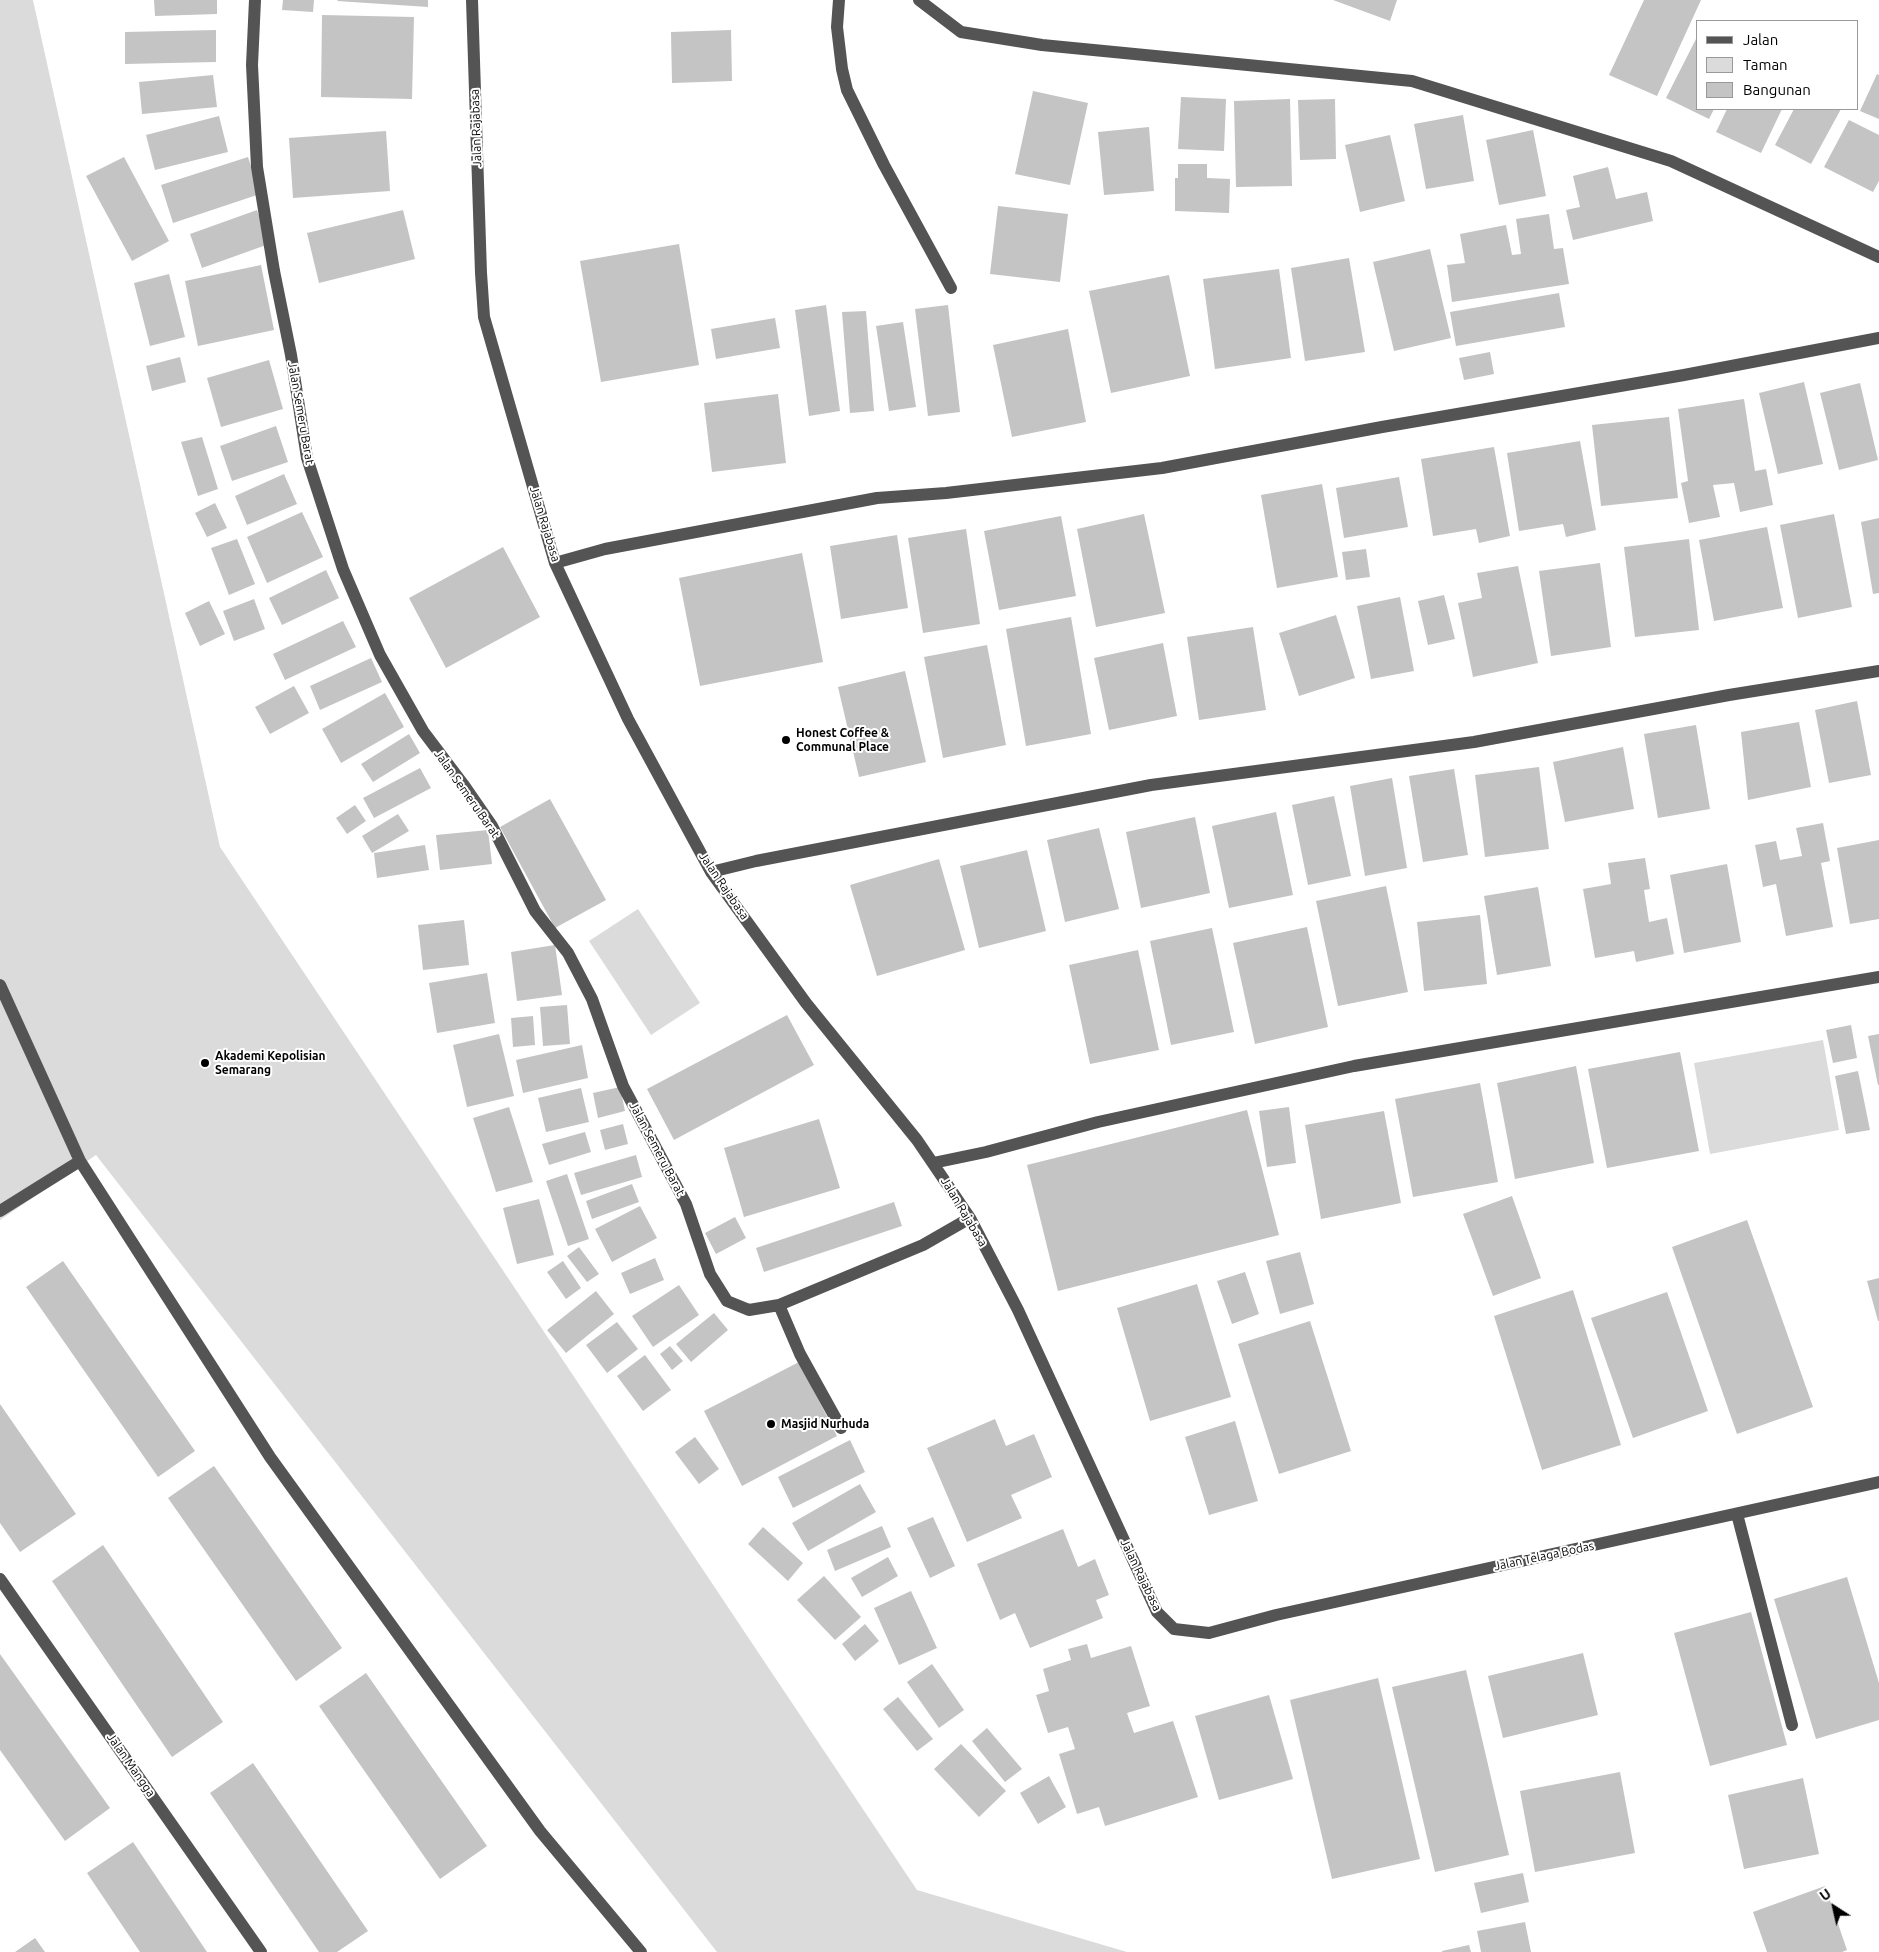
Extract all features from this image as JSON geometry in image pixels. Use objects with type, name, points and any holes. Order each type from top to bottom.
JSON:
[{"type":"street","name":"Jalan Semeru Barat","points":[[255,0],[252,65],[256,167],[274,271],[292,355],[307,458],[343,569],[380,654],[422,731],[463,784],[492,826],[535,911],[568,952],[592,999],[622,1086],[686,1204],[710,1274],[728,1302],[749,1310],[779,1305],[922,1245],[970,1218]]},
{"type":"street","name":"Jalan Rajabasa","points":[[472,0],[484,317],[556,563],[628,719],[711,872],[806,1003],[917,1140],[970,1218],[1018,1310],[1157,1612],[1174,1629],[1209,1633]]},
{"type":"street","points":[[839,0],[837,27],[842,69],[847,90],[884,165],[951,288]]},
{"type":"street","points":[[919,0],[961,32],[1060,46],[1412,81],[1671,161],[1879,257]]},
{"type":"street","points":[[556,563],[605,549],[877,498],[946,493],[1162,468],[1382,427],[1684,375],[1879,338]]},
{"type":"street","points":[[711,872],[756,861],[1151,785],[1474,742],[1879,671]]},
{"type":"street","points":[[933,1163],[986,1152],[1098,1122],[1354,1066],[1879,977]]},
{"type":"street","points":[[0,985],[80,1161],[270,1457],[540,1831],[641,1952]]},
{"type":"street","points":[[0,1211],[80,1161]]},
{"type":"street","points":[[779,1305],[800,1354],[841,1428]]},
{"type":"street","name":"Jalan Telaga Bodas","points":[[1209,1633],[1276,1615],[1879,1482]]},
{"type":"street","points":[[1737,1514],[1792,1724]]},
{"type":"street","name":"Jalan Mangga","points":[[0,1579],[261,1952]]},
{"type":"green space","points":[[0,0],[33,0],[220,847],[917,1890],[1127,1952],[717,1952],[96,1155],[0,1220]]},
{"type":"green space","points":[[638,909],[700,1003],[651,1035],[589,941]]},
{"type":"green space","points":[[1823,1040],[1839,1130],[1710,1154],[1694,1063]]},
{"type":"building","points":[[154,0],[217,0],[217,14],[155,16]]},
{"type":"building","points":[[283,0],[314,0],[313,12],[282,10]]},
{"type":"building","points":[[428,0],[428,7],[337,1]]},
{"type":"building","points":[[1333,0],[1397,0],[1390,21]]},
{"type":"building","points":[[1644,0],[1701,0],[1657,96],[1609,75]]},
{"type":"building","points":[[322,15],[414,17],[412,99],[321,97]]},
{"type":"building","points":[[216,30],[216,62],[125,64],[125,32]]},
{"type":"building","points":[[731,30],[732,81],[672,83],[671,32]]},
{"type":"building","points":[[1696,39],[1696,110],[1714,110],[1709,119],[1666,98]]},
{"type":"building","points":[[1877,74],[1879,75],[1879,119],[1860,111]]},
{"type":"building","points":[[213,75],[217,107],[142,114],[139,82]]},
{"type":"building","points":[[1033,91],[1088,103],[1070,185],[1015,174]]},
{"type":"building","points":[[1181,97],[1226,99],[1224,151],[1178,149]]},
{"type":"building","points":[[1290,99],[1292,186],[1236,187],[1234,101]]},
{"type":"building","points":[[1335,99],[1336,159],[1300,160],[1298,100]]},
{"type":"building","points":[[1727,110],[1782,110],[1761,153],[1716,132]]},
{"type":"building","points":[[1793,110],[1840,110],[1811,164],[1775,145]]},
{"type":"building","points":[[1463,115],[1474,181],[1426,189],[1414,124]]},
{"type":"building","points":[[219,116],[228,152],[155,170],[146,135]]},
{"type":"building","points":[[1849,120],[1879,135],[1879,181],[1873,192],[1824,167]]},
{"type":"building","points":[[1149,127],[1154,191],[1104,195],[1098,132]]},
{"type":"building","points":[[1533,130],[1546,196],[1499,205],[1486,140]]},
{"type":"building","points":[[386,131],[390,191],[293,198],[289,138]]},
{"type":"building","points":[[1390,135],[1405,201],[1360,212],[1345,145]]},
{"type":"building","points":[[124,157],[169,241],[132,261],[86,176]]},
{"type":"building","points":[[248,157],[260,194],[173,223],[161,185]]},
{"type":"building","points":[[1178,164],[1207,164],[1207,178],[1230,179],[1229,213],[1175,211],[1175,178],[1178,178]]},
{"type":"building","points":[[1608,167],[1616,199],[1647,192],[1653,221],[1573,240],[1566,210],[1580,207],[1573,176]]},
{"type":"building","points":[[998,206],[1068,214],[1060,282],[990,274]]},
{"type":"building","points":[[257,210],[269,244],[202,268],[190,234]]},
{"type":"building","points":[[403,210],[415,259],[319,283],[307,233]]},
{"type":"building","points":[[1549,214],[1554,249],[1563,248],[1569,284],[1452,302],[1447,265],[1465,263],[1460,234],[1506,225],[1512,255],[1521,254],[1516,219]]},
{"type":"building","points":[[679,244],[699,365],[601,382],[580,261]]},
{"type":"building","points":[[1430,249],[1451,338],[1394,351],[1373,262]]},
{"type":"building","points":[[1349,258],[1365,352],[1305,361],[1291,268]]},
{"type":"building","points":[[261,265],[274,330],[198,346],[185,281]]},
{"type":"building","points":[[1279,269],[1291,358],[1215,369],[1203,279]]},
{"type":"building","points":[[169,274],[185,337],[150,346],[134,283]]},
{"type":"building","points":[[1169,275],[1190,376],[1111,393],[1089,291]]},
{"type":"building","points":[[1559,293],[1565,327],[1456,346],[1450,312]]},
{"type":"building","points":[[826,305],[840,411],[809,416],[795,310]]},
{"type":"building","points":[[948,305],[960,412],[928,416],[915,309]]},
{"type":"building","points":[[866,311],[874,411],[850,413],[842,312]]},
{"type":"building","points":[[775,318],[780,348],[716,359],[711,329]]},
{"type":"building","points":[[903,322],[916,407],[889,411],[876,326]]},
{"type":"building","points":[[1068,329],[1086,422],[1012,437],[993,345]]},
{"type":"building","points":[[1490,352],[1494,374],[1464,380],[1459,358]]},
{"type":"building","points":[[180,357],[186,382],[152,391],[146,366]]},
{"type":"building","points":[[269,360],[283,409],[221,427],[207,378]]},
{"type":"building","points":[[1804,382],[1823,464],[1778,474],[1759,393]]},
{"type":"building","points":[[1860,383],[1878,460],[1839,470],[1820,393]]},
{"type":"building","points":[[778,394],[786,463],[712,472],[704,403]]},
{"type":"building","points":[[1744,399],[1755,471],[1766,469],[1773,505],[1740,512],[1734,483],[1713,485],[1720,517],[1689,523],[1681,483],[1688,481],[1678,409]]},
{"type":"building","points":[[1669,417],[1678,498],[1601,506],[1592,425]]},
{"type":"building","points":[[276,426],[288,462],[232,481],[220,446]]},
{"type":"building","points":[[202,437],[218,489],[198,496],[181,442]]},
{"type":"building","points":[[1580,441],[1596,530],[1566,537],[1563,524],[1519,531],[1507,453]]},
{"type":"building","points":[[1494,447],[1510,536],[1479,543],[1476,529],[1433,536],[1421,459]]},
{"type":"building","points":[[284,474],[297,504],[247,525],[235,496]]},
{"type":"building","points":[[1399,477],[1408,527],[1344,538],[1336,488]]},
{"type":"building","points":[[1322,484],[1338,577],[1277,588],[1261,495]]},
{"type":"building","points":[[215,503],[227,528],[207,537],[195,513]]},
{"type":"building","points":[[302,512],[323,557],[267,583],[247,537]]},
{"type":"building","points":[[1144,514],[1165,613],[1096,627],[1077,529]]},
{"type":"building","points":[[1834,514],[1852,607],[1798,618],[1780,525]]},
{"type":"building","points":[[1061,516],[1076,596],[999,610],[984,531]]},
{"type":"building","points":[[1879,518],[1879,593],[1873,594],[1861,522]]},
{"type":"building","points":[[1767,527],[1783,608],[1714,621],[1699,540]]},
{"type":"building","points":[[966,529],[980,624],[923,633],[908,538]]},
{"type":"building","points":[[897,535],[908,608],[841,619],[830,546]]},
{"type":"building","points":[[237,539],[255,584],[229,595],[211,548]]},
{"type":"building","points":[[1689,539],[1699,630],[1635,637],[1624,547]]},
{"type":"building","points":[[503,547],[540,617],[446,668],[409,598]]},
{"type":"building","points":[[1366,549],[1370,577],[1346,580],[1342,552]]},
{"type":"building","points":[[802,553],[823,662],[700,686],[679,578]]},
{"type":"building","points":[[1600,563],[1611,647],[1551,656],[1539,571]]},
{"type":"building","points":[[1518,566],[1538,663],[1473,677],[1458,603],[1482,598],[1477,573]]},
{"type":"building","points":[[326,570],[339,598],[282,625],[269,598]]},
{"type":"building","points":[[1444,595],[1455,639],[1428,645],[1418,601]]},
{"type":"building","points":[[1400,597],[1414,671],[1371,679],[1357,606]]},
{"type":"building","points":[[254,599],[265,629],[234,641],[223,611]]},
{"type":"building","points":[[209,601],[225,634],[200,646],[185,613]]},
{"type":"building","points":[[1336,615],[1355,678],[1299,696],[1279,633]]},
{"type":"building","points":[[1071,617],[1091,734],[1026,746],[1006,629]]},
{"type":"building","points":[[343,621],[356,647],[285,680],[273,654]]},
{"type":"building","points":[[1253,627],[1266,710],[1199,720],[1187,637]]},
{"type":"building","points":[[1163,643],[1177,716],[1109,730],[1094,658]]},
{"type":"building","points":[[987,645],[1006,745],[943,758],[924,657]]},
{"type":"building","points":[[371,658],[382,682],[320,710],[310,686]]},
{"type":"building","points":[[905,671],[926,762],[859,777],[838,687]]},
{"type":"building","points":[[294,686],[309,713],[270,734],[255,707]]},
{"type":"building","points":[[385,693],[404,727],[341,763],[322,729]]},
{"type":"building","points":[[1857,701],[1871,775],[1829,783],[1815,710]]},
{"type":"building","points":[[1799,722],[1811,787],[1748,800],[1741,732]]},
{"type":"building","points":[[1696,725],[1710,809],[1658,818],[1644,734]]},
{"type":"building","points":[[409,734],[420,753],[373,782],[361,764]]},
{"type":"building","points":[[1623,747],[1634,809],[1565,822],[1553,762]]},
{"type":"building","points":[[1539,767],[1549,849],[1485,857],[1475,775]]},
{"type":"building","points":[[420,768],[431,788],[374,818],[363,798]]},
{"type":"building","points":[[1454,769],[1468,855],[1423,862],[1409,776]]},
{"type":"building","points":[[1392,778],[1407,868],[1365,876],[1350,786]]},
{"type":"building","points":[[1334,796],[1351,876],[1308,885],[1292,805]]},
{"type":"building","points":[[550,799],[606,900],[555,928],[500,827]]},
{"type":"building","points":[[355,805],[366,821],[347,834],[336,818]]},
{"type":"building","points":[[1276,812],[1293,895],[1229,908],[1212,826]]},
{"type":"building","points":[[398,814],[409,831],[372,853],[362,836]]},
{"type":"building","points":[[1195,817],[1210,893],[1141,908],[1126,832]]},
{"type":"building","points":[[1823,823],[1830,861],[1821,863],[1833,927],[1786,936],[1776,884],[1763,887],[1755,845],[1776,841],[1780,860],[1802,856],[1796,828]]},
{"type":"building","points":[[1099,828],[1119,909],[1065,922],[1047,840]]},
{"type":"building","points":[[488,830],[492,864],[440,870],[436,835]]},
{"type":"building","points":[[1879,840],[1879,919],[1850,924],[1837,848]]},
{"type":"building","points":[[425,845],[429,870],[377,878],[374,853]]},
{"type":"building","points":[[1027,850],[1046,931],[979,948],[960,866]]},
{"type":"building","points":[[1645,858],[1650,889],[1644,890],[1649,922],[1667,918],[1674,954],[1636,962],[1634,951],[1595,958],[1583,889],[1611,884],[1608,863]]},
{"type":"building","points":[[939,859],[965,950],[877,976],[850,885]]},
{"type":"building","points":[[1727,864],[1741,942],[1684,953],[1670,875]]},
{"type":"building","points":[[1386,886],[1408,992],[1338,1006],[1316,901]]},
{"type":"building","points":[[1538,887],[1551,966],[1497,975],[1484,896]]},
{"type":"building","points":[[1480,915],[1487,984],[1424,991],[1417,922]]},
{"type":"building","points":[[464,920],[469,965],[423,970],[418,925]]},
{"type":"building","points":[[1307,927],[1328,1027],[1255,1044],[1233,943]]},
{"type":"building","points":[[1212,928],[1234,1032],[1171,1045],[1150,941]]},
{"type":"building","points":[[555,945],[562,995],[517,1001],[511,952]]},
{"type":"building","points":[[1138,950],[1159,1050],[1090,1064],[1069,965]]},
{"type":"building","points":[[487,973],[495,1023],[437,1033],[429,983]]},
{"type":"building","points":[[567,1005],[570,1044],[543,1046],[540,1007]]},
{"type":"building","points":[[787,1015],[814,1065],[674,1140],[647,1089]]},
{"type":"building","points":[[533,1016],[535,1045],[513,1047],[511,1018]]},
{"type":"building","points":[[1851,1025],[1857,1058],[1833,1063],[1826,1030]]},
{"type":"building","points":[[499,1034],[514,1096],[467,1107],[453,1045]]},
{"type":"building","points":[[1879,1034],[1879,1085],[1878,1085],[1868,1036]]},
{"type":"building","points":[[582,1045],[588,1078],[523,1093],[516,1060]]},
{"type":"building","points":[[1680,1052],[1699,1151],[1607,1168],[1588,1069]]},
{"type":"building","points":[[1576,1066],[1594,1163],[1515,1179],[1497,1083]]},
{"type":"building","points":[[1858,1071],[1870,1130],[1846,1134],[1835,1076]]},
{"type":"building","points":[[1480,1083],[1498,1182],[1413,1197],[1395,1099]]},
{"type":"building","points":[[620,1087],[625,1111],[598,1118],[593,1093]]},
{"type":"building","points":[[581,1088],[589,1122],[546,1132],[538,1098]]},
{"type":"building","points":[[509,1107],[533,1182],[496,1192],[473,1118]]},
{"type":"building","points":[[1289,1107],[1296,1163],[1267,1167],[1259,1111]]},
{"type":"building","points":[[1247,1110],[1279,1235],[1058,1291],[1027,1165]]},
{"type":"building","points":[[1384,1111],[1401,1203],[1321,1219],[1305,1125]]},
{"type":"building","points":[[819,1119],[840,1188],[744,1217],[724,1148]]},
{"type":"building","points":[[623,1124],[628,1144],[605,1150],[600,1130]]},
{"type":"building","points":[[585,1132],[591,1152],[549,1165],[542,1144]]},
{"type":"building","points":[[636,1155],[642,1177],[581,1195],[574,1173]]},
{"type":"building","points":[[567,1174],[589,1239],[568,1246],[546,1181]]},
{"type":"building","points":[[632,1184],[639,1202],[592,1219],[586,1201]]},
{"type":"building","points":[[1512,1196],[1541,1278],[1493,1296],[1463,1214]]},
{"type":"building","points":[[539,1199],[554,1255],[517,1264],[503,1208]]},
{"type":"building","points":[[894,1202],[902,1226],[764,1272],[756,1248]]},
{"type":"building","points":[[640,1206],[657,1238],[612,1262],[595,1229]]},
{"type":"building","points":[[735,1217],[746,1238],[716,1254],[705,1233]]},
{"type":"building","points":[[1747,1220],[1813,1407],[1737,1434],[1672,1247]]},
{"type":"building","points":[[579,1247],[599,1274],[587,1282],[567,1256]]},
{"type":"building","points":[[1300,1252],[1314,1304],[1280,1314],[1266,1261]]},
{"type":"building","points":[[655,1258],[664,1280],[630,1294],[621,1273]]},
{"type":"building","points":[[63,1261],[195,1451],[158,1477],[26,1287]]},
{"type":"building","points":[[563,1261],[581,1288],[566,1299],[547,1272]]},
{"type":"building","points":[[1245,1272],[1259,1314],[1232,1324],[1217,1281]]},
{"type":"building","points":[[1879,1278],[1879,1321],[1878,1321],[1867,1281]]},
{"type":"building","points":[[1197,1284],[1231,1397],[1150,1421],[1117,1308]]},
{"type":"building","points":[[679,1285],[699,1315],[653,1347],[632,1316]]},
{"type":"building","points":[[1573,1290],[1621,1445],[1542,1470],[1494,1316]]},
{"type":"building","points":[[596,1291],[614,1314],[566,1353],[547,1330]]},
{"type":"building","points":[[1667,1292],[1708,1411],[1633,1438],[1591,1318]]},
{"type":"building","points":[[714,1313],[728,1330],[691,1362],[676,1344]]},
{"type":"building","points":[[1310,1321],[1351,1451],[1279,1474],[1238,1344]]},
{"type":"building","points":[[617,1322],[638,1349],[607,1373],[586,1345]]},
{"type":"building","points":[[670,1346],[683,1361],[672,1370],[660,1354]]},
{"type":"building","points":[[645,1355],[671,1390],[643,1411],[617,1376]]},
{"type":"building","name":"Masjid Nurhuda","points":[[799,1362],[837,1436],[742,1486],[704,1411]]},
{"type":"building","points":[[0,1404],[76,1514],[20,1552],[0,1523]]},
{"type":"building","points":[[995,1419],[1006,1446],[1034,1434],[1052,1477],[1011,1495],[1022,1518],[967,1542],[927,1448]]},
{"type":"building","points":[[1235,1421],[1258,1501],[1209,1515],[1185,1437]]},
{"type":"building","points":[[695,1437],[719,1469],[699,1484],[675,1452]]},
{"type":"building","points":[[850,1440],[865,1472],[793,1508],[778,1477]]},
{"type":"building","points":[[214,1466],[342,1648],[296,1681],[168,1498]]},
{"type":"building","points":[[860,1484],[876,1512],[808,1551],[792,1523]]},
{"type":"building","points":[[933,1517],[955,1566],[930,1578],[907,1528]]},
{"type":"building","points":[[882,1526],[891,1547],[835,1571],[827,1550]]},
{"type":"building","points":[[763,1527],[803,1563],[788,1581],[748,1544]]},
{"type":"building","points":[[1063,1529],[1078,1567],[1095,1559],[1109,1595],[1096,1600],[1103,1618],[1030,1648],[1015,1613],[1000,1620],[977,1564]]},
{"type":"building","points":[[103,1545],[223,1722],[172,1757],[52,1581]]},
{"type":"building","points":[[888,1557],[898,1576],[862,1597],[851,1578]]},
{"type":"building","points":[[824,1576],[861,1617],[835,1640],[797,1600]]},
{"type":"building","points":[[1847,1577],[1879,1683],[1879,1720],[1816,1739],[1774,1599]]},
{"type":"building","points":[[911,1591],[937,1648],[899,1665],[874,1608]]},
{"type":"building","points":[[1751,1612],[1787,1745],[1710,1766],[1674,1633]]},
{"type":"building","points":[[865,1624],[879,1641],[855,1661],[842,1644]]},
{"type":"building","points":[[1087,1644],[1091,1658],[1131,1646],[1150,1706],[1127,1713],[1134,1733],[1173,1721],[1198,1797],[1105,1826],[1099,1807],[1077,1814],[1059,1754],[1075,1749],[1068,1727],[1048,1733],[1036,1695],[1049,1691],[1043,1669],[1071,1660],[1068,1649]]},
{"type":"building","points":[[1583,1653],[1598,1715],[1503,1738],[1488,1676]]},
{"type":"building","points":[[0,1654],[110,1808],[65,1841],[0,1750]]},
{"type":"building","points":[[932,1664],[964,1710],[939,1728],[907,1682]]},
{"type":"building","points":[[1466,1670],[1509,1855],[1435,1872],[1392,1687]]},
{"type":"building","points":[[366,1673],[487,1846],[440,1879],[319,1706]]},
{"type":"building","points":[[1378,1678],[1420,1859],[1332,1879],[1290,1700]]},
{"type":"building","points":[[1269,1695],[1293,1779],[1219,1800],[1195,1716]]},
{"type":"building","points":[[898,1697],[933,1739],[917,1751],[883,1709]]},
{"type":"building","points":[[987,1728],[1022,1769],[1005,1782],[972,1741]]},
{"type":"building","points":[[961,1744],[1006,1791],[979,1817],[934,1769]]},
{"type":"building","points":[[253,1763],[368,1931],[337,1952],[319,1952],[210,1793]]},
{"type":"building","points":[[1620,1772],[1635,1853],[1535,1872],[1520,1791]]},
{"type":"building","points":[[1049,1776],[1066,1807],[1038,1824],[1020,1793]]},
{"type":"building","points":[[1803,1778],[1819,1854],[1744,1869],[1728,1795]]},
{"type":"building","points":[[133,1842],[207,1952],[140,1952],[87,1873]]},
{"type":"building","points":[[1523,1873],[1529,1902],[1481,1913],[1474,1883]]},
{"type":"building","points":[[1825,1886],[1847,1950],[1842,1952],[1767,1952],[1753,1912]]},
{"type":"building","points":[[1525,1922],[1531,1952],[1481,1952],[1477,1931]]},
{"type":"building","points":[[35,1938],[45,1952],[15,1952]]},
{"type":"building","points":[[1469,1945],[1471,1952],[1442,1952],[1442,1951]]},
{"type":"place","name":"Honest Coffee & Communal Place","points":[[786,740]]},
{"type":"place","name":"Akademi Kepolisian Semarang","points":[[205,1063]]},
{"type":"place","name":"Masjid Nurhuda","points":[[771,1424]]}]
